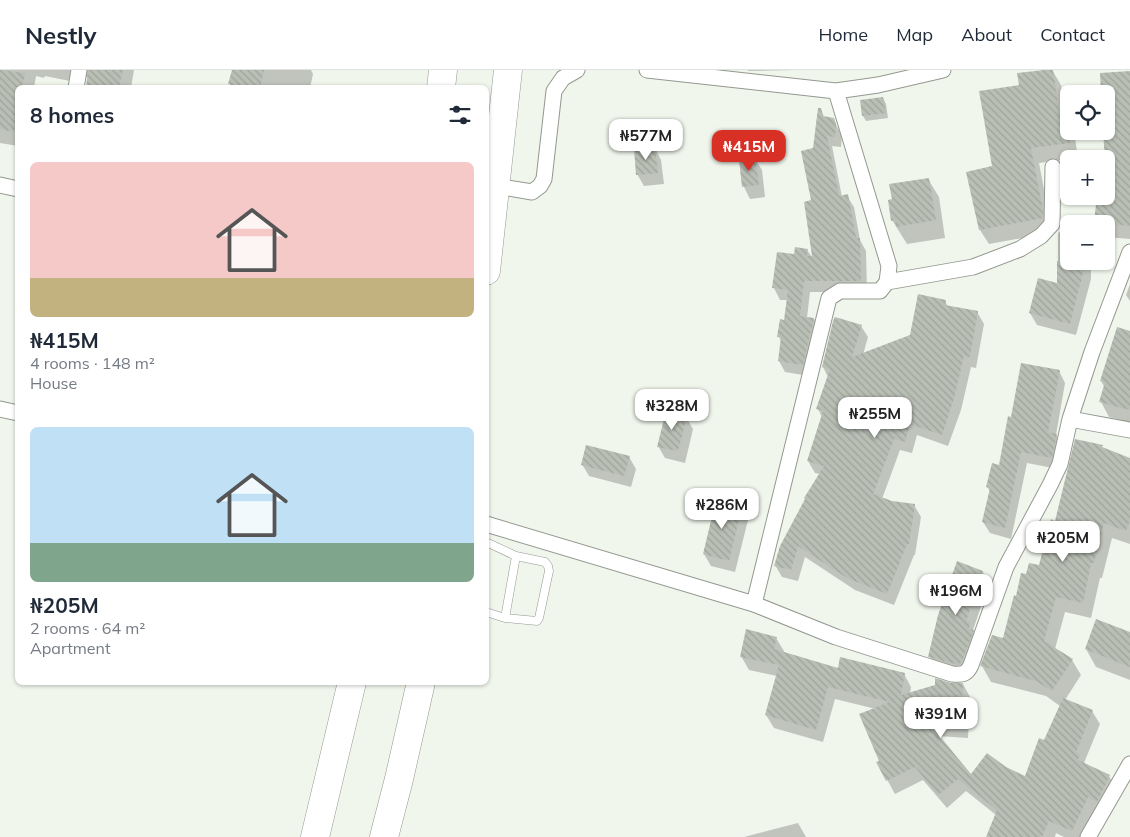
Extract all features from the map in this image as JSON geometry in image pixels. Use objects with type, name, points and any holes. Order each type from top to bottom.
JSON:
[{"type":"highway","points":[[441,85],[443,70]]},
{"type":"highway","points":[[489,246],[508,70]]},
{"type":"highway","points":[[315,837],[351,685]]},
{"type":"highway","points":[[384,837],[420,685]]},
{"type":"street","points":[[76,85],[79,70]]},
{"type":"street","points":[[496,186],[532,192],[540,186],[544,179],[554,91],[563,78],[577,70]]},
{"type":"street","points":[[647,70],[836,91],[878,85],[943,70]]},
{"type":"street","points":[[754,604],[829,298],[840,291],[880,291],[887,282],[889,266],[836,91]]},
{"type":"street","points":[[887,282],[973,267],[1020,249],[1041,236],[1052,224],[1053,167]]},
{"type":"street","points":[[0,185],[15,188]]},
{"type":"street","points":[[489,525],[754,604],[836,636],[952,674],[963,675],[971,665],[1006,566],[1060,464],[1070,419],[1092,352],[1130,252]]},
{"type":"street","points":[[0,409],[15,412]]},
{"type":"street","points":[[1070,419],[1130,430]]},
{"type":"street","points":[[1088,837],[1130,764]]},
{"type":"lane","points":[[489,543],[516,556],[545,562],[549,571],[537,621],[506,618],[489,613]]},
{"type":"lane","points":[[506,618],[516,556]]},
{"type":"building","points":[[0,70],[25,73],[23,85],[15,85],[14,132],[0,129]]},
{"type":"building","points":[[88,70],[123,70],[120,85],[86,85]]},
{"type":"building","points":[[232,70],[264,70],[261,85],[228,84]]},
{"type":"building","points":[[1053,70],[1060,111],[1060,140],[1070,140],[1070,143],[1031,148],[1043,218],[979,230],[966,172],[992,166],[979,91],[1019,85],[1017,73]]},
{"type":"building","points":[[1130,71],[1130,226],[1115,224],[1115,215],[1095,215],[1096,205],[1115,205],[1115,150],[1104,150],[1104,140],[1115,140],[1115,85],[1101,85],[1100,73]]},
{"type":"building","points":[[883,97],[886,113],[862,116],[860,100]]},
{"type":"building","points":[[818,108],[821,108],[823,116],[834,118],[836,124],[835,137],[827,136],[839,196],[848,194],[856,238],[860,238],[861,281],[804,281],[800,316],[814,318],[803,365],[778,361],[781,337],[777,337],[780,319],[784,320],[788,290],[772,288],[777,252],[794,254],[795,247],[808,249],[807,256],[812,256],[804,202],[811,200],[801,151],[813,148]]},
{"type":"building","points":[[655,147],[658,173],[636,175],[634,149]]},
{"type":"building","points":[[755,157],[759,185],[742,187],[739,160]]},
{"type":"building","points":[[929,178],[936,220],[896,227],[895,220],[891,221],[888,200],[892,199],[889,184]]},
{"type":"building","points":[[1057,261],[1060,261],[1060,270],[1084,270],[1070,324],[1029,313],[1038,278],[1057,283]]},
{"type":"building","points":[[918,294],[946,300],[945,305],[978,311],[970,357],[964,356],[954,398],[942,435],[910,424],[905,442],[894,439],[873,494],[892,501],[915,504],[909,544],[907,544],[887,594],[847,578],[798,546],[791,570],[774,566],[780,546],[804,498],[824,466],[807,461],[823,411],[816,409],[830,369],[822,367],[835,317],[862,325],[852,357],[910,335]]},
{"type":"building","points":[[1117,327],[1130,331],[1130,410],[1099,402],[1105,382],[1100,381]]},
{"type":"building","points":[[1021,363],[1060,370],[1048,432],[1057,434],[1052,458],[1021,452],[1005,528],[982,522],[990,488],[986,487],[992,463],[999,465],[1008,416],[1011,417]]},
{"type":"building","points":[[666,411],[687,416],[678,451],[657,447]]},
{"type":"building","points":[[1075,439],[1103,445],[1102,447],[1130,458],[1130,520],[1126,531],[1104,523],[1094,563],[1091,563],[1083,603],[1056,597],[1044,641],[1073,659],[1052,691],[1036,681],[980,666],[992,635],[1003,638],[1021,573],[1026,574],[1029,563],[1039,565],[1051,519],[1055,521]]},
{"type":"building","points":[[586,445],[630,456],[624,476],[581,465]]},
{"type":"building","points":[[716,500],[742,507],[729,561],[703,554]]},
{"type":"building","points":[[957,561],[983,571],[966,621],[970,622],[969,629],[974,630],[959,665],[928,657],[938,615]]},
{"type":"building","points":[[1096,619],[1130,632],[1130,667],[1085,649]]},
{"type":"building","points":[[746,629],[777,637],[774,649],[838,668],[840,657],[905,673],[901,695],[935,685],[935,678],[951,683],[963,683],[961,725],[929,723],[971,774],[987,753],[1006,767],[1025,776],[1039,738],[1044,740],[1063,698],[1093,710],[1076,752],[1080,754],[1078,760],[1110,775],[1097,802],[1088,797],[1072,831],[1049,821],[1042,837],[986,837],[997,810],[958,779],[938,795],[915,767],[886,781],[876,762],[879,761],[859,714],[890,702],[828,687],[816,730],[765,715],[779,665],[740,657]]}]
